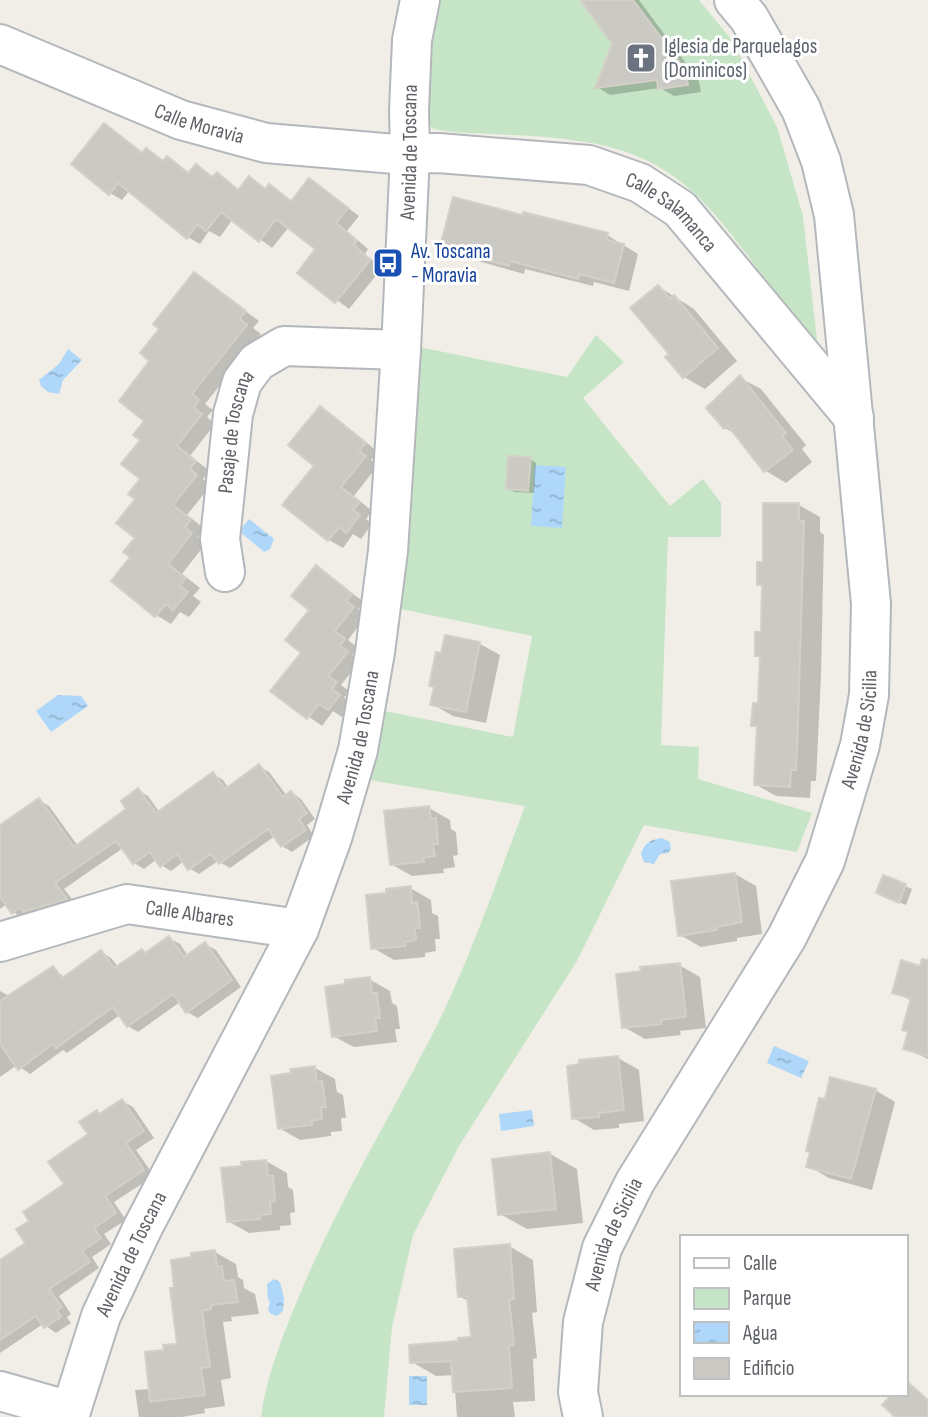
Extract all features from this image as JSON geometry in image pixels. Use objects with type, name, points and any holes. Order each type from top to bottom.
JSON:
[{"type":"street","name":"Avenida de Toscana","points":[[69,1414],[101,1315],[299,929],[332,838],[360,738],[388,551],[401,350],[412,40],[420,0]]},
{"type":"street","name":"Avenida de Sicilia","points":[[583,1417],[578,1392],[583,1322],[602,1248],[635,1182],[787,937],[825,862],[856,758],[869,695],[871,604],[834,215],[821,161],[801,109],[749,18],[734,0]]},
{"type":"street","name":"Calle Moravia","points":[[6,46],[181,120],[265,143],[410,154]]},
{"type":"street","name":"Calle Salamanca","points":[[410,154],[438,153],[589,165],[640,183],[680,209],[853,418]]},
{"type":"street","name":"Pasaje de Toscana","points":[[225,572],[220,539],[233,414],[242,382],[257,362],[284,345],[401,350]]},
{"type":"street","name":"Calle Albares","points":[[0,942],[127,904],[299,929]]},
{"type":"street","points":[[0,1391],[69,1414]]},
{"type":"green space","points":[[426,0],[699,0],[731,39],[777,127],[803,216],[818,349],[738,242],[705,204],[669,173],[624,151],[597,144],[543,137],[453,132],[434,129],[423,121]]},
{"type":"green space","points":[[596,335],[624,362],[583,398],[670,506],[703,479],[721,503],[721,537],[668,537],[661,745],[699,747],[698,779],[812,813],[797,852],[644,825],[577,961],[459,1146],[413,1235],[392,1327],[384,1417],[261,1417],[275,1358],[311,1268],[443,1013],[525,806],[370,780],[385,711],[513,737],[532,636],[401,609],[411,522],[419,347],[567,377]]},
{"type":"water","points":[[68,349],[82,360],[63,380],[59,394],[48,392],[39,380],[59,364]]},
{"type":"water","points":[[535,465],[566,467],[562,528],[531,526]]},
{"type":"water","points":[[249,519],[274,539],[270,549],[264,552],[239,531]]},
{"type":"water","points":[[58,695],[81,696],[88,706],[51,732],[36,711]]},
{"type":"water","points":[[662,838],[670,842],[671,849],[668,853],[660,854],[654,864],[644,862],[641,854],[646,844]]},
{"type":"water","points":[[774,1046],[809,1061],[801,1078],[767,1063]]},
{"type":"water","points":[[532,1110],[534,1126],[501,1131],[499,1114]]},
{"type":"water","points":[[274,1279],[280,1282],[284,1298],[283,1311],[277,1316],[268,1310],[270,1302],[267,1284]]},
{"type":"water","points":[[409,1376],[427,1376],[427,1405],[409,1405]]},
{"type":"building","name":"Iglesia de Parquelagos (Dominicos)","points":[[580,0],[633,0],[686,71],[688,85],[658,89],[657,80],[595,88],[612,44]]},
{"type":"building","points":[[104,123],[142,153],[146,148],[163,161],[167,156],[188,173],[196,164],[212,177],[217,172],[238,190],[249,176],[265,189],[269,184],[291,201],[309,178],[348,208],[336,223],[357,241],[354,245],[370,260],[335,303],[297,273],[315,249],[276,219],[259,242],[221,212],[206,231],[197,224],[187,239],[118,183],[109,195],[71,164]]},
{"type":"building","points":[[453,197],[608,233],[606,240],[624,244],[614,283],[579,274],[578,279],[510,261],[509,266],[440,247]]},
{"type":"building","points":[[194,272],[246,311],[240,319],[247,325],[192,394],[199,400],[194,408],[202,414],[177,446],[196,461],[190,469],[197,475],[173,505],[191,519],[185,527],[192,533],[168,564],[186,578],[180,586],[188,592],[173,610],[166,604],[155,617],[111,581],[130,557],[123,552],[135,538],[116,523],[135,499],[128,494],[140,479],[121,464],[140,440],[133,435],[144,421],[119,401],[149,361],[140,353],[159,329],[153,324]]},
{"type":"building","points":[[658,285],[670,299],[674,295],[718,348],[683,378],[665,357],[669,354],[630,308]]},
{"type":"building","points":[[740,375],[786,433],[782,436],[793,450],[764,472],[728,426],[724,429],[706,408]]},
{"type":"building","points":[[320,406],[366,443],[359,451],[366,456],[341,487],[360,502],[353,510],[360,515],[346,533],[339,527],[328,541],[282,505],[314,466],[288,445]]},
{"type":"building","points":[[508,456],[531,457],[528,491],[506,489]]},
{"type":"building","points":[[763,503],[799,503],[799,521],[804,521],[796,770],[791,770],[790,787],[754,785],[757,726],[751,726],[753,703],[758,703],[760,656],[755,656],[755,632],[761,632],[762,585],[757,585],[757,562],[763,562]]},
{"type":"building","points":[[316,565],[352,594],[346,601],[354,607],[335,631],[345,639],[340,646],[348,652],[328,676],[337,682],[332,689],[340,695],[328,710],[319,704],[307,719],[270,691],[301,653],[285,640],[309,610],[291,596]]},
{"type":"building","points":[[445,635],[480,642],[466,712],[430,705],[434,687],[429,686],[436,652],[441,653]]},
{"type":"building","points":[[259,764],[283,797],[291,791],[307,813],[299,819],[306,830],[281,847],[268,829],[219,864],[211,854],[188,870],[177,854],[160,867],[150,852],[133,864],[116,841],[55,883],[67,899],[23,912],[20,907],[12,914],[0,897],[0,825],[39,798],[74,847],[126,809],[121,801],[138,788],[156,813],[213,772],[225,789]]},
{"type":"building","points":[[429,806],[431,819],[436,818],[438,844],[433,844],[435,856],[423,858],[424,862],[390,865],[384,811]]},
{"type":"building","points":[[735,873],[742,922],[717,927],[717,930],[678,936],[671,881]]},
{"type":"building","points":[[883,875],[906,884],[899,903],[876,893]]},
{"type":"building","points":[[411,886],[412,903],[417,902],[419,915],[420,928],[415,928],[416,940],[405,942],[405,946],[371,949],[366,895]]},
{"type":"building","points":[[169,936],[184,957],[205,942],[232,980],[186,1013],[173,994],[127,1027],[113,1007],[56,1048],[53,1044],[18,1070],[0,1044],[0,1001],[53,966],[62,978],[101,950],[114,968],[142,949],[145,953]]},
{"type":"building","points":[[922,959],[928,960],[928,1056],[903,1049],[908,1032],[902,1030],[911,998],[892,993],[901,960],[920,966]]},
{"type":"building","points":[[680,963],[686,1017],[661,1020],[661,1024],[622,1028],[616,974],[641,971],[640,967]]},
{"type":"building","points":[[370,977],[372,993],[377,993],[380,1018],[375,1018],[377,1031],[332,1037],[325,987],[345,984],[345,980]]},
{"type":"building","points":[[618,1056],[624,1110],[599,1113],[599,1117],[572,1119],[567,1066],[579,1064],[579,1060]]},
{"type":"building","points":[[315,1066],[317,1082],[322,1081],[326,1107],[321,1107],[322,1119],[311,1121],[312,1125],[278,1129],[271,1076],[291,1073],[290,1069]]},
{"type":"building","points":[[830,1077],[876,1089],[851,1179],[806,1167],[810,1152],[806,1151],[819,1098],[825,1099]]},
{"type":"building","points":[[122,1099],[144,1131],[126,1143],[144,1170],[105,1196],[116,1213],[94,1228],[101,1238],[82,1251],[90,1262],[49,1289],[62,1307],[57,1310],[61,1317],[44,1328],[36,1316],[0,1340],[0,1260],[25,1243],[16,1229],[29,1221],[23,1212],[64,1184],[48,1162],[88,1134],[79,1122],[97,1110],[99,1114]]},
{"type":"building","points":[[550,1152],[556,1209],[498,1215],[492,1159]]},
{"type":"building","points":[[266,1160],[268,1176],[273,1176],[275,1201],[270,1202],[271,1214],[260,1215],[260,1219],[227,1222],[221,1168],[242,1166],[241,1162]]},
{"type":"building","points":[[510,1244],[514,1299],[509,1300],[514,1345],[509,1346],[512,1388],[453,1392],[451,1361],[410,1363],[409,1345],[458,1341],[458,1338],[471,1337],[467,1296],[458,1297],[454,1249]]},
{"type":"building","points":[[215,1250],[217,1267],[222,1266],[224,1281],[234,1280],[238,1302],[211,1305],[211,1309],[202,1311],[210,1367],[201,1368],[205,1395],[150,1402],[145,1352],[164,1350],[163,1345],[177,1344],[170,1288],[174,1288],[171,1260],[191,1257],[191,1253]]},
{"type":"building","points":[[907,1382],[928,1400],[928,1417],[895,1417],[882,1405],[890,1396],[907,1396]]},
{"type":"place","name":"Iglesia de Parquelagos (Dominicos)","points":[[641,58]]},
{"type":"place","name":"Av. Toscana - Moravia","points":[[388,263]]}]
